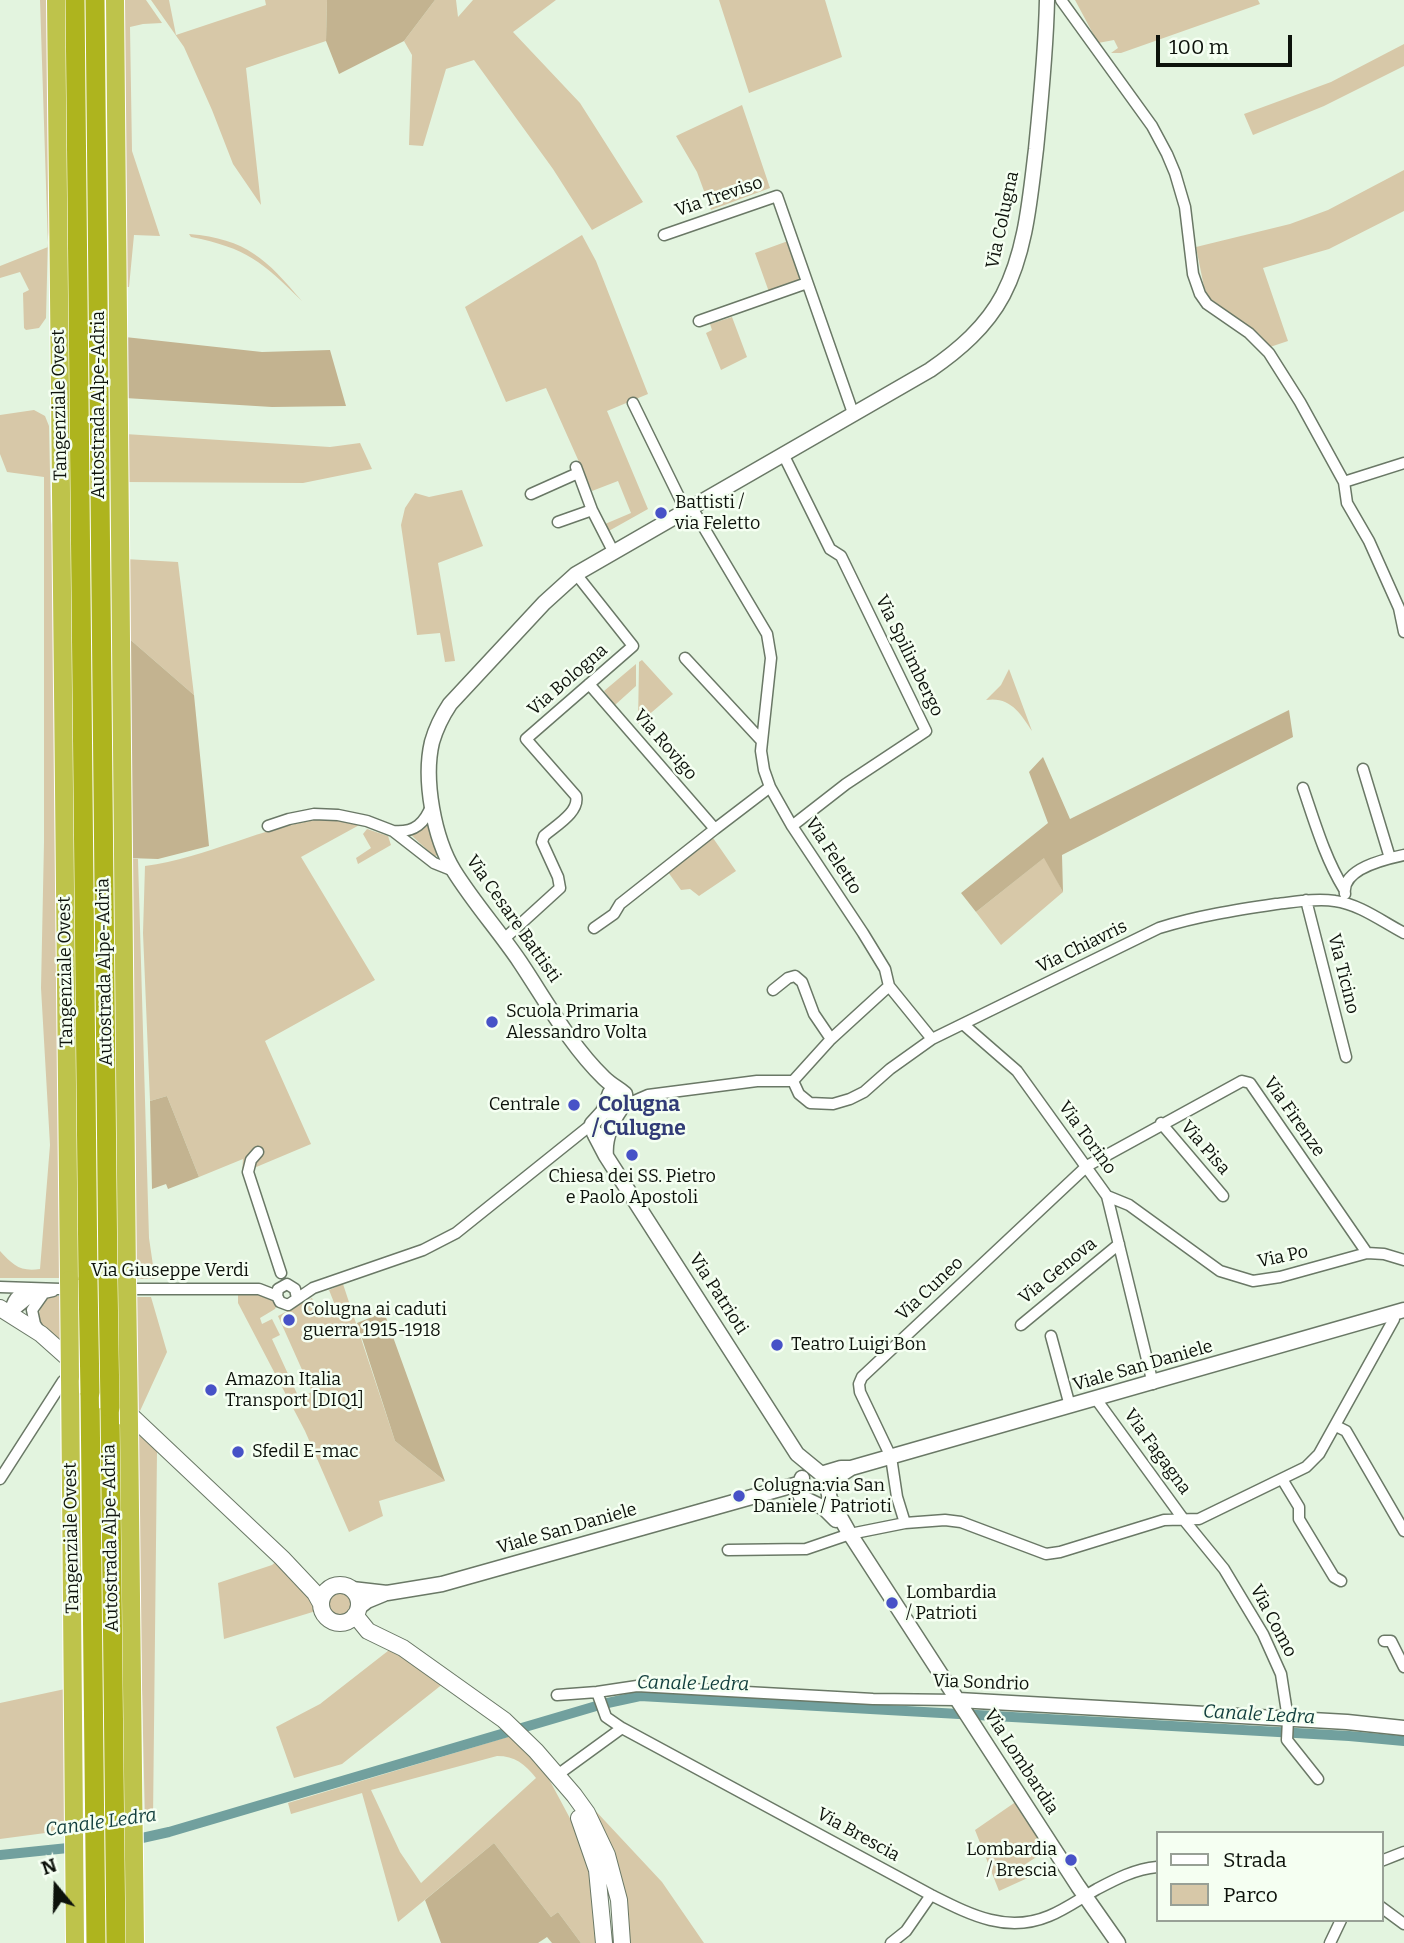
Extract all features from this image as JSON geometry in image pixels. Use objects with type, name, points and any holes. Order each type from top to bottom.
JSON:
[{"type":"highway","name":"Tangenziale Ovest","points":[[56,0],[91,1281],[129,1424],[127,1843],[135,1943]]},
{"type":"highway","name":"Autostrada Alpe-Adria","points":[[75,0],[91,1281],[110,1408],[127,1843],[116,1943]]},
{"type":"highway","name":"Autostrada Alpe-Adria","points":[[95,0],[90,1392],[96,1943]]},
{"type":"highway","name":"Tangenziale Ovest","points":[[74,1940],[66,1379],[91,1281],[115,0]]},
{"type":"highway","points":[[127,1843],[143,1873],[145,1943]]},
{"type":"main road","name":"Viale San Daniele","points":[[5,1311],[41,1334],[153,1435],[282,1558],[315,1593],[325,1616],[338,1623],[348,1621],[357,1612]]},
{"type":"main road","name":"Viale San Daniele","points":[[282,1558],[311,1574],[344,1587]]},
{"type":"main road","points":[[320,1602],[325,1591],[344,1587],[358,1599],[357,1612],[368,1631],[403,1648],[522,1736],[587,1812],[607,1856],[619,1900],[622,1943]]},
{"type":"main road","points":[[338,1623],[358,1635],[385,1639]]},
{"type":"main road","points":[[556,1776],[591,1847],[600,1888],[604,1943]]},
{"type":"street","name":"Via Colugna","points":[[853,413],[930,370],[960,349],[982,326],[1003,295],[1019,252],[1030,203],[1046,57],[1047,0]]},
{"type":"street","points":[[1060,0],[1152,125],[1175,173],[1185,207],[1193,274],[1200,293],[1207,304],[1249,333],[1269,353],[1344,482],[1347,503],[1374,552],[1399,608],[1404,632]]},
{"type":"street","name":"Via Treviso","points":[[664,235],[776,195],[853,413]]},
{"type":"street","points":[[699,321],[807,283]]},
{"type":"street","points":[[633,403],[682,503],[689,507]]},
{"type":"street","name":"Via Cesare Battisti","points":[[619,1096],[578,1047],[454,871],[437,829],[432,803],[429,768],[432,743],[450,704],[544,603],[576,574],[853,413]]},
{"type":"street","name":"Via Spilimbergo","points":[[783,454],[830,549],[841,556],[926,731],[846,784],[792,826]]},
{"type":"street","points":[[1344,482],[1404,463]]},
{"type":"street","points":[[531,494],[577,470],[613,551]]},
{"type":"street","name":"Via Feletto","points":[[689,507],[767,634],[771,658],[761,740],[764,770],[770,787],[792,826],[863,933],[884,969],[889,986],[932,1039]]},
{"type":"street","points":[[558,522],[593,510]]},
{"type":"street","name":"Via Bologna","points":[[504,939],[560,888],[558,877],[542,842],[544,836],[578,803],[576,796],[526,739],[633,646],[576,574]]},
{"type":"street","points":[[685,658],[761,740]]},
{"type":"street","name":"Via Rovigo","points":[[589,684],[715,829]]},
{"type":"street","points":[[1363,769],[1390,859]]},
{"type":"street","points":[[594,928],[614,914],[620,904],[770,787]]},
{"type":"street","points":[[1303,788],[1323,848],[1344,889],[1348,904]]},
{"type":"street","points":[[268,826],[289,818],[323,814],[367,821],[405,832],[423,822],[432,803]]},
{"type":"street","points":[[394,831],[434,863],[454,871]]},
{"type":"street","points":[[1344,889],[1348,878],[1370,865],[1404,855]]},
{"type":"street","name":"Via Chiavris","points":[[793,1081],[799,1094],[816,1105],[850,1100],[932,1039],[1159,928],[1181,921],[1226,911],[1306,900],[1335,901],[1348,904],[1404,933]]},
{"type":"street","name":"Via Ticino","points":[[1306,900],[1346,1057]]},
{"type":"street","points":[[772,990],[795,975],[802,982],[814,1014],[831,1039]]},
{"type":"street","points":[[258,1152],[251,1160],[248,1172],[288,1291],[313,1288],[423,1250],[456,1233],[595,1132],[618,1111],[619,1096],[644,1096],[757,1081],[793,1081],[831,1039],[889,986]]},
{"type":"street","name":"Via Torino","points":[[963,1024],[1017,1071],[1107,1195],[1153,1384]]},
{"type":"street","name":"Via Firenze","points":[[1087,1166],[1242,1081],[1250,1083],[1367,1253]]},
{"type":"street","name":"Via Pisa","points":[[1161,1124],[1223,1195]]},
{"type":"street","name":"Via Patrioti","points":[[595,1132],[606,1156],[797,1454],[814,1485]]},
{"type":"street","name":"Via Cuneo","points":[[891,1457],[860,1392],[862,1377],[1087,1166]]},
{"type":"street","name":"Via Po","points":[[1107,1195],[1129,1205],[1220,1271],[1253,1281],[1280,1277],[1367,1253],[1384,1254],[1404,1260]]},
{"type":"street","name":"Via Genova","points":[[1021,1325],[1119,1244]]},
{"type":"street","name":"Via Giuseppe Verdi","points":[[0,1287],[39,1291],[91,1281],[288,1291]]},
{"type":"street","name":"Via Giuseppe Verdi","points":[[5,1311],[39,1291]]},
{"type":"street","points":[[39,1291],[32,1310],[35,1324],[41,1334]]},
{"type":"street","points":[[728,1550],[806,1549],[849,1532],[905,1522],[945,1520],[961,1522],[1046,1553],[1060,1552],[1164,1520],[1187,1522],[1199,1519],[1306,1467],[1319,1454],[1399,1312]]},
{"type":"street","name":"Viale San Daniele","points":[[357,1612],[367,1601],[387,1593],[442,1584],[756,1495],[814,1485],[851,1468],[1399,1312]]},
{"type":"street","points":[[1051,1336],[1070,1406]]},
{"type":"street","points":[[0,1479],[66,1379]]},
{"type":"street","name":"Via Fagagna","points":[[1096,1399],[1187,1522]]},
{"type":"street","points":[[1336,1426],[1346,1431],[1404,1531]]},
{"type":"street","points":[[891,1457],[897,1497],[905,1522]]},
{"type":"street","points":[[1282,1479],[1299,1507],[1299,1519],[1334,1577],[1340,1581]]},
{"type":"street","name":"Via Lombardia","points":[[814,1485],[849,1532],[1118,1943]]},
{"type":"street","name":"Via Como","points":[[1187,1522],[1224,1569],[1262,1634],[1280,1674],[1288,1722],[1287,1740],[1318,1779]]},
{"type":"street","name":"Viale San Daniele","points":[[344,1587],[387,1593]]},
{"type":"street","points":[[1384,1641],[1391,1642],[1404,1667]]},
{"type":"street","name":"Via Sondrio","points":[[556,1695],[597,1694],[638,1686],[1404,1728]]},
{"type":"street","name":"Via Brescia","points":[[597,1694],[601,1710],[610,1721],[622,1728],[931,1895],[970,1914],[999,1923],[1048,1916],[1128,1874],[1156,1867]]},
{"type":"street","points":[[556,1776],[622,1728]]},
{"type":"street","points":[[1383,1860],[1404,1852]]},
{"type":"street","points":[[891,1943],[905,1931],[931,1895]]},
{"type":"street","points":[[1383,1908],[1404,1924]]},
{"type":"street","points":[[1331,1943],[1340,1922]]},
{"type":"green space","points":[[40,0],[50,0],[53,212],[48,243]]},
{"type":"green space","points":[[121,0],[146,0],[162,23],[130,27],[132,151],[160,236],[134,235],[129,287],[124,287]]},
{"type":"green space","points":[[151,0],[169,0],[176,35],[266,5],[265,0],[327,0],[326,41],[246,68],[261,205],[233,164],[184,47]]},
{"type":"green space","points":[[435,0],[456,0],[458,17],[473,0],[556,0],[513,32],[580,103],[643,202],[592,230],[553,169],[474,60],[446,69],[423,146],[409,145],[412,55],[404,41]]},
{"type":"green space","points":[[719,0],[825,0],[842,57],[749,93]]},
{"type":"green space","points":[[1075,0],[1258,0],[1260,4],[1121,53],[1111,53],[1118,48],[1114,40],[1098,43]]},
{"type":"green space","points":[[1404,44],[1404,66],[1324,106],[1253,135],[1244,114],[1331,82]]},
{"type":"green space","points":[[742,105],[770,188],[711,210],[697,172],[676,136]]},
{"type":"green space","points":[[1404,170],[1404,211],[1329,249],[1263,268],[1288,341],[1270,347],[1259,334],[1209,298],[1204,287],[1196,247],[1290,224],[1328,210]]},
{"type":"green space","points":[[189,234],[241,246],[266,263],[302,301],[253,258],[226,246],[191,237]]},
{"type":"green space","points":[[582,235],[596,261],[648,394],[607,411],[648,509],[607,532],[605,524],[631,513],[618,481],[592,491],[546,388],[506,402],[465,307]]},
{"type":"green space","points":[[788,241],[802,280],[769,292],[755,253]]},
{"type":"green space","points":[[48,247],[46,318],[39,328],[26,330],[23,293],[29,290],[20,272],[0,278],[0,266]]},
{"type":"green space","points":[[732,317],[747,357],[721,370],[706,333],[712,330],[710,324]]},
{"type":"green space","points":[[34,410],[45,416],[49,426],[51,520],[55,539],[61,1278],[0,1278],[0,1251],[17,1266],[40,1269],[50,1145],[41,988],[44,842],[44,477],[7,472],[0,454],[0,415]]},
{"type":"green space","points":[[125,434],[330,447],[360,443],[372,469],[303,483],[126,482]]},
{"type":"green space","points":[[462,490],[483,546],[438,563],[455,661],[445,662],[440,633],[417,635],[401,525],[405,508],[415,493],[429,497]]},
{"type":"green space","points":[[125,559],[178,562],[194,695],[126,636]]},
{"type":"green space","points":[[642,660],[673,694],[638,724],[639,662]]},
{"type":"green space","points":[[636,664],[636,686],[615,705],[604,691]]},
{"type":"green space","points":[[1009,669],[1032,731],[1014,708],[1002,701],[986,700],[1001,685]]},
{"type":"green space","points":[[324,819],[363,823],[301,857],[375,980],[265,1041],[311,1144],[242,1173],[243,1159],[199,1177],[167,1096],[150,1101],[143,933],[145,866],[190,856],[279,828]]},
{"type":"green space","points":[[429,824],[439,853],[435,857],[410,834],[419,832]]},
{"type":"green space","points":[[367,829],[388,836],[391,845],[358,864],[356,858],[371,848],[363,834]]},
{"type":"green space","points":[[713,838],[736,871],[699,896],[690,889],[681,890],[668,872]]},
{"type":"green space","points":[[1045,857],[1063,892],[1001,945],[976,912]]},
{"type":"green space","points":[[128,858],[138,859],[149,1238],[155,1279],[134,1279]]},
{"type":"green space","points":[[343,1284],[395,1441],[445,1481],[379,1501],[383,1516],[349,1532],[305,1431],[238,1303],[238,1292],[249,1292],[265,1295],[277,1305],[260,1318],[262,1324],[272,1319],[280,1335],[272,1339],[299,1398],[312,1392],[278,1316],[312,1298],[320,1317],[337,1310],[329,1290]]},
{"type":"green space","points":[[61,1296],[61,1340],[45,1327],[40,1319],[39,1313],[44,1299]]},
{"type":"green space","points":[[134,1297],[151,1297],[167,1352],[140,1411],[135,1407]]},
{"type":"green space","points":[[136,1430],[157,1451],[153,1819],[145,1820]]},
{"type":"green space","points":[[279,1559],[309,1594],[316,1611],[224,1639],[218,1583],[272,1565]]},
{"type":"green space","points":[[340,1591],[349,1595],[353,1604],[349,1613],[340,1617],[331,1613],[327,1604],[331,1595]]},
{"type":"green space","points":[[393,1647],[444,1683],[342,1764],[294,1778],[276,1727],[320,1704]]},
{"type":"green space","points":[[65,1689],[68,1830],[0,1839],[0,1703]]},
{"type":"green space","points":[[511,1736],[537,1761],[573,1824],[589,1864],[597,1943],[581,1943],[558,1912],[551,1917],[494,1843],[398,1922],[362,1793],[291,1814],[288,1803]],"holes":[[[497,1756],[509,1757],[519,1762],[536,1778],[421,1883],[400,1852],[371,1790]]]},
{"type":"green space","points":[[577,1791],[662,1882],[704,1943],[630,1943],[621,1875],[612,1851]]},
{"type":"green space","points":[[1017,1801],[1049,1849],[1024,1865],[1032,1876],[999,1891],[975,1830]]},
{"type":"shaded area","points":[[327,0],[435,0],[404,41],[339,74],[326,41]]},
{"type":"shaded area","points":[[125,337],[262,352],[330,350],[346,406],[272,407],[125,398]]},
{"type":"shaded area","points":[[126,636],[194,695],[209,846],[158,859],[128,858]]},
{"type":"shaded area","points":[[1289,710],[1293,737],[1062,855],[1063,892],[1044,858],[976,912],[961,893],[1048,823],[1029,772],[1043,757],[1070,819]]},
{"type":"shaded area","points":[[167,1096],[199,1177],[168,1189],[166,1184],[152,1189],[150,1101]]},
{"type":"shaded area","points":[[384,1312],[445,1481],[395,1441],[357,1323]]},
{"type":"shaded area","points":[[494,1843],[551,1917],[558,1912],[581,1943],[552,1943],[547,1937],[538,1943],[441,1943],[425,1900]]},
{"type":"waterway","name":"Canale Ledra","points":[[133,1840],[169,1832],[603,1704],[640,1696],[1404,1741]]},
{"type":"waterway","name":"Canale Ledra","points":[[0,1855],[97,1845]]},
{"type":"place","name":"Battisti / via Feletto","points":[[661,513]]},
{"type":"place","name":"Scuola Primaria Alessandro Volta","points":[[492,1022]]},
{"type":"place","name":"Centrale","points":[[574,1105]]},
{"type":"place","name":"Chiesa dei SS. Pietro e Paolo Apostoli","points":[[632,1155]]},
{"type":"place","name":"Colugna ai caduti guerra 1915-1918","points":[[289,1320]]},
{"type":"place","name":"Teatro Luigi Bon","points":[[777,1345]]},
{"type":"place","name":"Amazon Italia Transport [DIQ1]","points":[[211,1390]]},
{"type":"place","name":"Sfedil E-mac","points":[[238,1452]]},
{"type":"place","name":"Colugna:via San Daniele / Patrioti","points":[[739,1496]]},
{"type":"place","name":"Lombardia / Patrioti","points":[[892,1603]]},
{"type":"place","name":"Lombardia / Brescia","points":[[1071,1860]]},
{"type":"district","name":"Colugna / Culugne","points":[[639,1117]]}]
